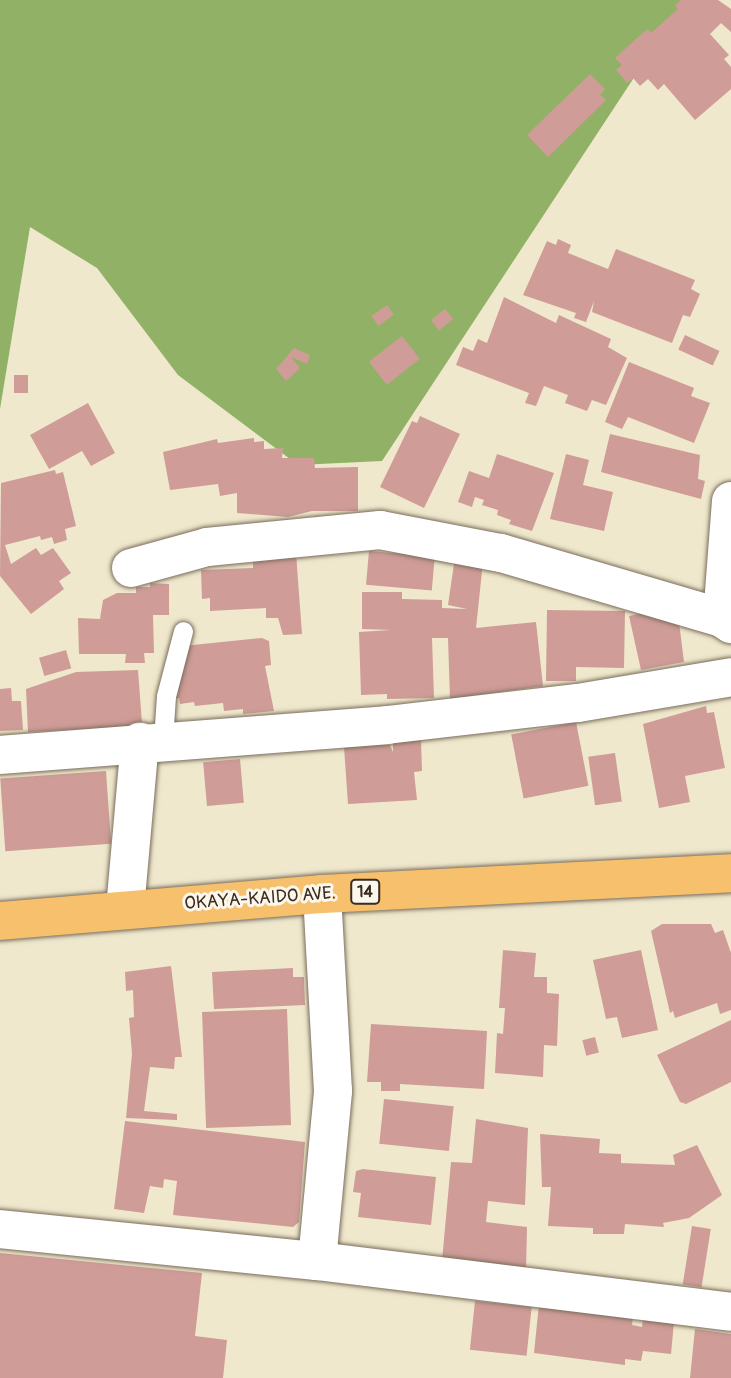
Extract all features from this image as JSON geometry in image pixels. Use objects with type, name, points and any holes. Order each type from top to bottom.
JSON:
[{"type":"main road","name":"OKAYA-KAIDO AVE.","points":[[0,920],[322,894],[731,873]]},
{"type":"street","points":[[131,568],[207,547],[380,530],[501,553],[726,621],[731,501]]},
{"type":"street","points":[[0,755],[400,723],[578,703],[731,677]]},
{"type":"street","points":[[125,909],[152,741]]},
{"type":"street","points":[[317,1261],[333,1091],[322,894]]},
{"type":"street","points":[[0,1229],[317,1261],[731,1312]]},
{"type":"lane","points":[[152,741],[183,631]]},
{"type":"green space","points":[[0,0],[685,0],[382,461],[298,465],[178,375],[97,268],[30,227],[0,409]]},
{"type":"building","points":[[681,0],[718,0],[731,9],[731,32],[721,23],[710,34],[729,55],[724,59],[731,67],[731,89],[695,120],[664,84],[658,90],[648,79],[640,86],[633,78],[627,83],[616,70],[622,65],[615,58],[647,29],[651,33],[678,9],[675,5]]},
{"type":"building","points":[[590,74],[605,89],[600,95],[606,100],[548,157],[527,135]]},
{"type":"building","points":[[558,239],[571,245],[568,253],[608,269],[616,249],[695,280],[691,289],[700,294],[690,317],[683,315],[672,343],[592,312],[594,301],[586,322],[574,318],[576,313],[523,295],[547,241],[556,245]]},
{"type":"building","points":[[504,297],[556,323],[559,315],[611,339],[608,347],[627,358],[606,405],[592,400],[587,411],[565,403],[568,395],[544,386],[536,406],[525,403],[529,393],[456,365],[463,347],[473,351],[478,339],[487,343]]},
{"type":"building","points":[[387,305],[394,315],[378,326],[371,316]]},
{"type":"building","points":[[445,309],[453,319],[439,330],[431,320]]},
{"type":"building","points":[[685,335],[719,351],[713,366],[678,350]]},
{"type":"building","points":[[402,336],[420,359],[387,385],[369,362]]},
{"type":"building","points":[[294,348],[310,355],[307,364],[291,357],[300,368],[286,381],[276,369]]},
{"type":"building","points":[[629,362],[694,388],[691,396],[710,403],[694,443],[628,417],[622,429],[605,422]]},
{"type":"building","points":[[14,375],[28,375],[28,393],[14,393]]},
{"type":"building","points":[[88,403],[115,453],[91,466],[82,451],[49,469],[30,435]]},
{"type":"building","points":[[420,416],[460,434],[424,508],[380,487],[412,421],[417,423]]},
{"type":"building","points":[[610,434],[700,455],[698,479],[705,481],[701,499],[601,472]]},
{"type":"building","points":[[254,438],[254,442],[264,441],[264,449],[283,448],[282,458],[314,458],[315,468],[358,467],[358,511],[312,511],[288,517],[237,513],[237,493],[220,496],[218,484],[170,490],[163,452],[217,439],[218,443]]},
{"type":"building","points":[[497,454],[554,473],[532,531],[509,524],[511,520],[497,515],[498,510],[482,505],[484,500],[475,497],[472,507],[458,502],[469,471],[489,478]]},
{"type":"building","points":[[566,454],[589,460],[583,485],[613,492],[604,531],[550,519]]},
{"type":"building","points":[[55,470],[56,474],[63,472],[76,526],[65,529],[67,540],[54,544],[52,537],[41,540],[40,536],[5,545],[11,564],[36,548],[41,555],[53,548],[71,573],[59,581],[64,589],[31,614],[0,576],[1,483]]},
{"type":"building","points":[[369,551],[435,557],[432,591],[366,585]]},
{"type":"building","points":[[296,553],[302,634],[283,635],[278,618],[266,618],[266,608],[210,611],[210,598],[202,599],[201,570],[253,568],[253,559]]},
{"type":"building","points":[[455,557],[483,562],[476,628],[536,622],[543,686],[450,699],[448,638],[432,638],[434,698],[387,699],[387,694],[361,695],[359,632],[391,630],[362,629],[362,592],[402,592],[402,599],[442,600],[442,608],[467,609],[448,605]]},
{"type":"building","points":[[150,583],[169,584],[169,615],[153,615],[154,653],[144,653],[145,663],[125,663],[126,654],[79,654],[78,618],[100,619],[103,600],[117,593],[136,593],[136,587],[150,587]]},
{"type":"building","points":[[547,610],[625,611],[624,668],[576,667],[576,681],[546,681]]},
{"type":"building","points":[[657,610],[678,614],[684,662],[641,670],[629,616]]},
{"type":"building","points":[[262,638],[269,641],[271,665],[265,666],[274,711],[243,714],[243,709],[224,711],[223,703],[195,706],[194,702],[180,704],[179,698],[170,699],[172,664],[185,662],[183,646]]},
{"type":"building","points":[[66,650],[71,668],[44,676],[39,658]]},
{"type":"building","points":[[138,670],[142,723],[131,723],[131,727],[28,732],[26,689],[76,672]]},
{"type":"building","points":[[11,688],[12,701],[21,701],[23,730],[0,731],[0,689]]},
{"type":"building","points":[[706,706],[707,713],[714,712],[725,768],[685,776],[690,802],[659,808],[643,724]]},
{"type":"building","points":[[576,722],[588,786],[524,798],[511,735]]},
{"type":"building","points":[[421,739],[422,771],[414,772],[417,800],[348,804],[344,747],[389,743],[393,752],[393,740]]},
{"type":"building","points":[[615,753],[622,802],[595,805],[588,757]]},
{"type":"building","points":[[240,759],[244,803],[207,806],[203,762]]},
{"type":"building","points":[[106,771],[111,844],[5,851],[0,778]]},
{"type":"building","points":[[662,924],[711,924],[715,933],[723,930],[731,953],[731,1010],[720,1014],[717,1003],[675,1018],[673,1011],[670,1013],[651,931]]},
{"type":"building","points":[[503,950],[536,953],[534,977],[547,977],[547,993],[559,994],[557,1046],[544,1045],[543,1077],[495,1073],[497,1033],[503,1034],[505,1008],[499,1008]]},
{"type":"building","points":[[641,950],[658,1030],[622,1038],[617,1017],[606,1019],[593,960]]},
{"type":"building","points":[[171,966],[182,1057],[175,1057],[174,1069],[150,1067],[144,1111],[177,1114],[177,1120],[126,1118],[132,1054],[129,1018],[134,1017],[133,990],[126,991],[125,972]]},
{"type":"building","points":[[293,968],[293,977],[304,977],[305,1005],[214,1009],[212,972]]},
{"type":"building","points":[[287,1009],[291,1125],[206,1128],[202,1012]]},
{"type":"building","points":[[731,1020],[731,1082],[686,1104],[680,1102],[657,1055]]},
{"type":"building","points":[[371,1024],[487,1031],[484,1089],[400,1084],[400,1091],[381,1091],[381,1082],[367,1082]]},
{"type":"building","points":[[595,1037],[599,1053],[586,1056],[582,1040]]},
{"type":"building","points":[[384,1099],[454,1106],[449,1151],[379,1144]]},
{"type":"building","points":[[476,1119],[528,1128],[525,1205],[488,1201],[486,1222],[527,1227],[526,1271],[442,1261],[451,1162],[472,1163]]},
{"type":"building","points":[[125,1121],[305,1142],[299,1222],[293,1227],[173,1215],[177,1181],[164,1179],[163,1188],[150,1186],[144,1213],[114,1209]]},
{"type":"building","points":[[540,1134],[600,1139],[599,1153],[621,1154],[621,1163],[675,1165],[673,1155],[697,1145],[722,1195],[689,1218],[663,1223],[664,1227],[625,1224],[624,1234],[593,1234],[593,1228],[548,1226],[551,1187],[542,1187]]},
{"type":"building","points":[[363,1169],[436,1177],[431,1225],[358,1217],[361,1193],[353,1192],[356,1171]]},
{"type":"building","points":[[692,1226],[711,1229],[702,1287],[683,1284]]},
{"type":"building","points":[[0,1253],[202,1273],[195,1336],[227,1340],[223,1378],[0,1378]]},
{"type":"building","points":[[475,1301],[532,1307],[527,1356],[470,1350]]},
{"type":"building","points":[[539,1304],[633,1316],[632,1325],[642,1327],[643,1318],[674,1322],[671,1354],[643,1351],[641,1361],[625,1359],[625,1365],[534,1353]]},
{"type":"building","points":[[695,1329],[731,1334],[731,1378],[690,1378]]}]
